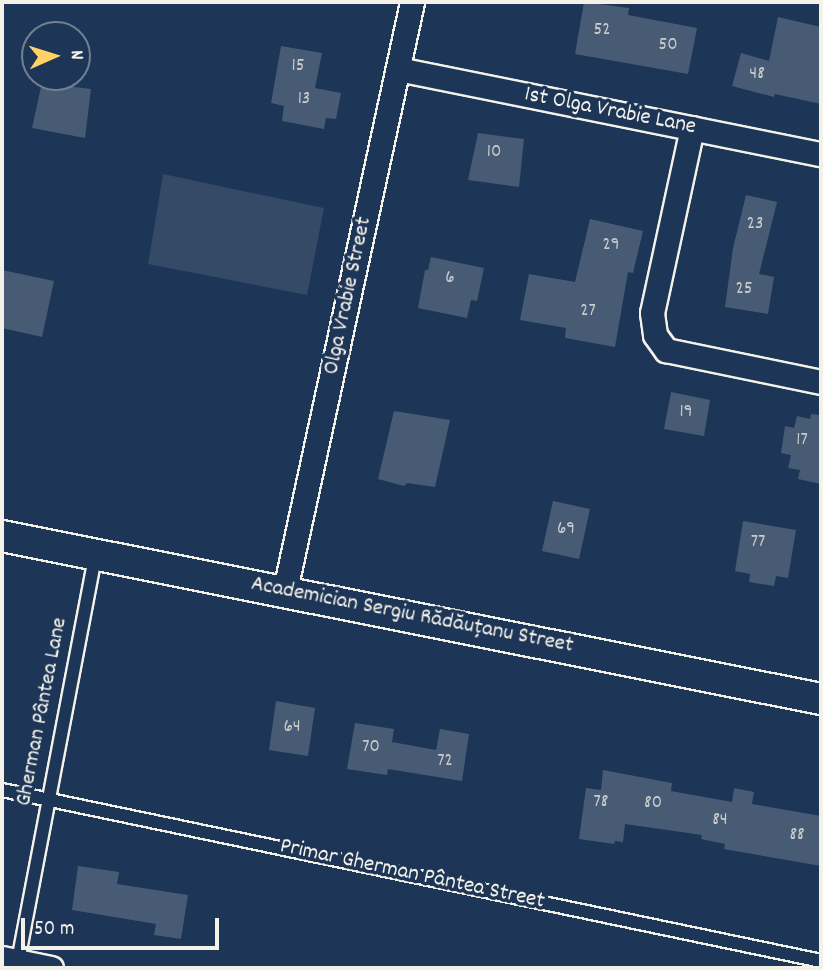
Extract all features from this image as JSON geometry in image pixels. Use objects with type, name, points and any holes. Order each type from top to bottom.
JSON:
[{"type":"street","name":"Olga Vrabie Street","points":[[285,590],[412,2]]},
{"type":"street","name":"1st Olga Vrabie Lane","points":[[398,69],[821,154]]},
{"type":"street","points":[[692,128],[652,313],[655,335],[666,350],[821,382]]},
{"type":"street","name":"Academician Sergiu Rădăuțanu Street","points":[[2,536],[285,590],[821,699]]},
{"type":"street","points":[[10,960],[51,968]]},
{"type":"lane","name":"Gherman Pântea Lane","points":[[10,960],[47,800],[96,555]]},
{"type":"lane","name":"Primar Gherman Pântea Street","points":[[2,790],[821,961]]},
{"type":"shaded area","points":[[163,174],[324,208],[307,295],[148,264]]},
{"type":"building","points":[[584,2],[629,8],[628,15],[697,28],[688,74],[575,54]]},
{"type":"building","points":[[778,17],[821,27],[821,104],[775,94],[774,97],[732,86],[741,53],[769,61]]},
{"type":"building","points":[[281,46],[322,53],[315,88],[341,93],[336,119],[326,118],[324,129],[282,121],[284,106],[271,103]]},
{"type":"building","points":[[40,91],[91,91],[85,138],[32,128]]},
{"type":"building","points":[[478,133],[524,139],[519,187],[468,180]]},
{"type":"building","points":[[746,195],[777,202],[759,274],[774,277],[768,314],[725,307],[733,248]]},
{"type":"building","points":[[590,219],[643,231],[633,273],[628,272],[615,347],[565,338],[566,328],[520,320],[529,274],[575,282]]},
{"type":"building","points":[[431,257],[484,268],[477,301],[471,300],[467,318],[418,308],[425,270],[428,270]]},
{"type":"building","points":[[2,270],[54,281],[42,337],[2,328]]},
{"type":"building","points":[[671,392],[710,400],[704,436],[664,429]]},
{"type":"building","points":[[394,411],[450,420],[435,487],[407,483],[404,486],[378,479]]},
{"type":"building","points":[[811,414],[821,415],[821,484],[798,479],[800,470],[788,468],[791,455],[781,453],[785,426],[794,428],[797,416],[810,419]]},
{"type":"building","points":[[553,501],[590,509],[579,559],[542,551]]},
{"type":"building","points":[[743,521],[796,530],[788,578],[776,576],[774,586],[749,582],[750,574],[735,571]]},
{"type":"building","points":[[276,701],[315,708],[308,756],[269,750]]},
{"type":"building","points":[[355,723],[394,729],[392,742],[436,750],[440,729],[469,734],[462,781],[388,769],[387,775],[347,769]]},
{"type":"building","points":[[603,770],[672,783],[671,791],[732,802],[734,788],[754,792],[752,804],[821,816],[821,866],[724,849],[725,844],[701,839],[702,835],[625,824],[623,842],[615,841],[614,844],[579,839],[586,788],[601,790]]},
{"type":"building","points":[[78,866],[119,872],[117,884],[188,895],[181,939],[154,935],[156,924],[72,910]]}]
